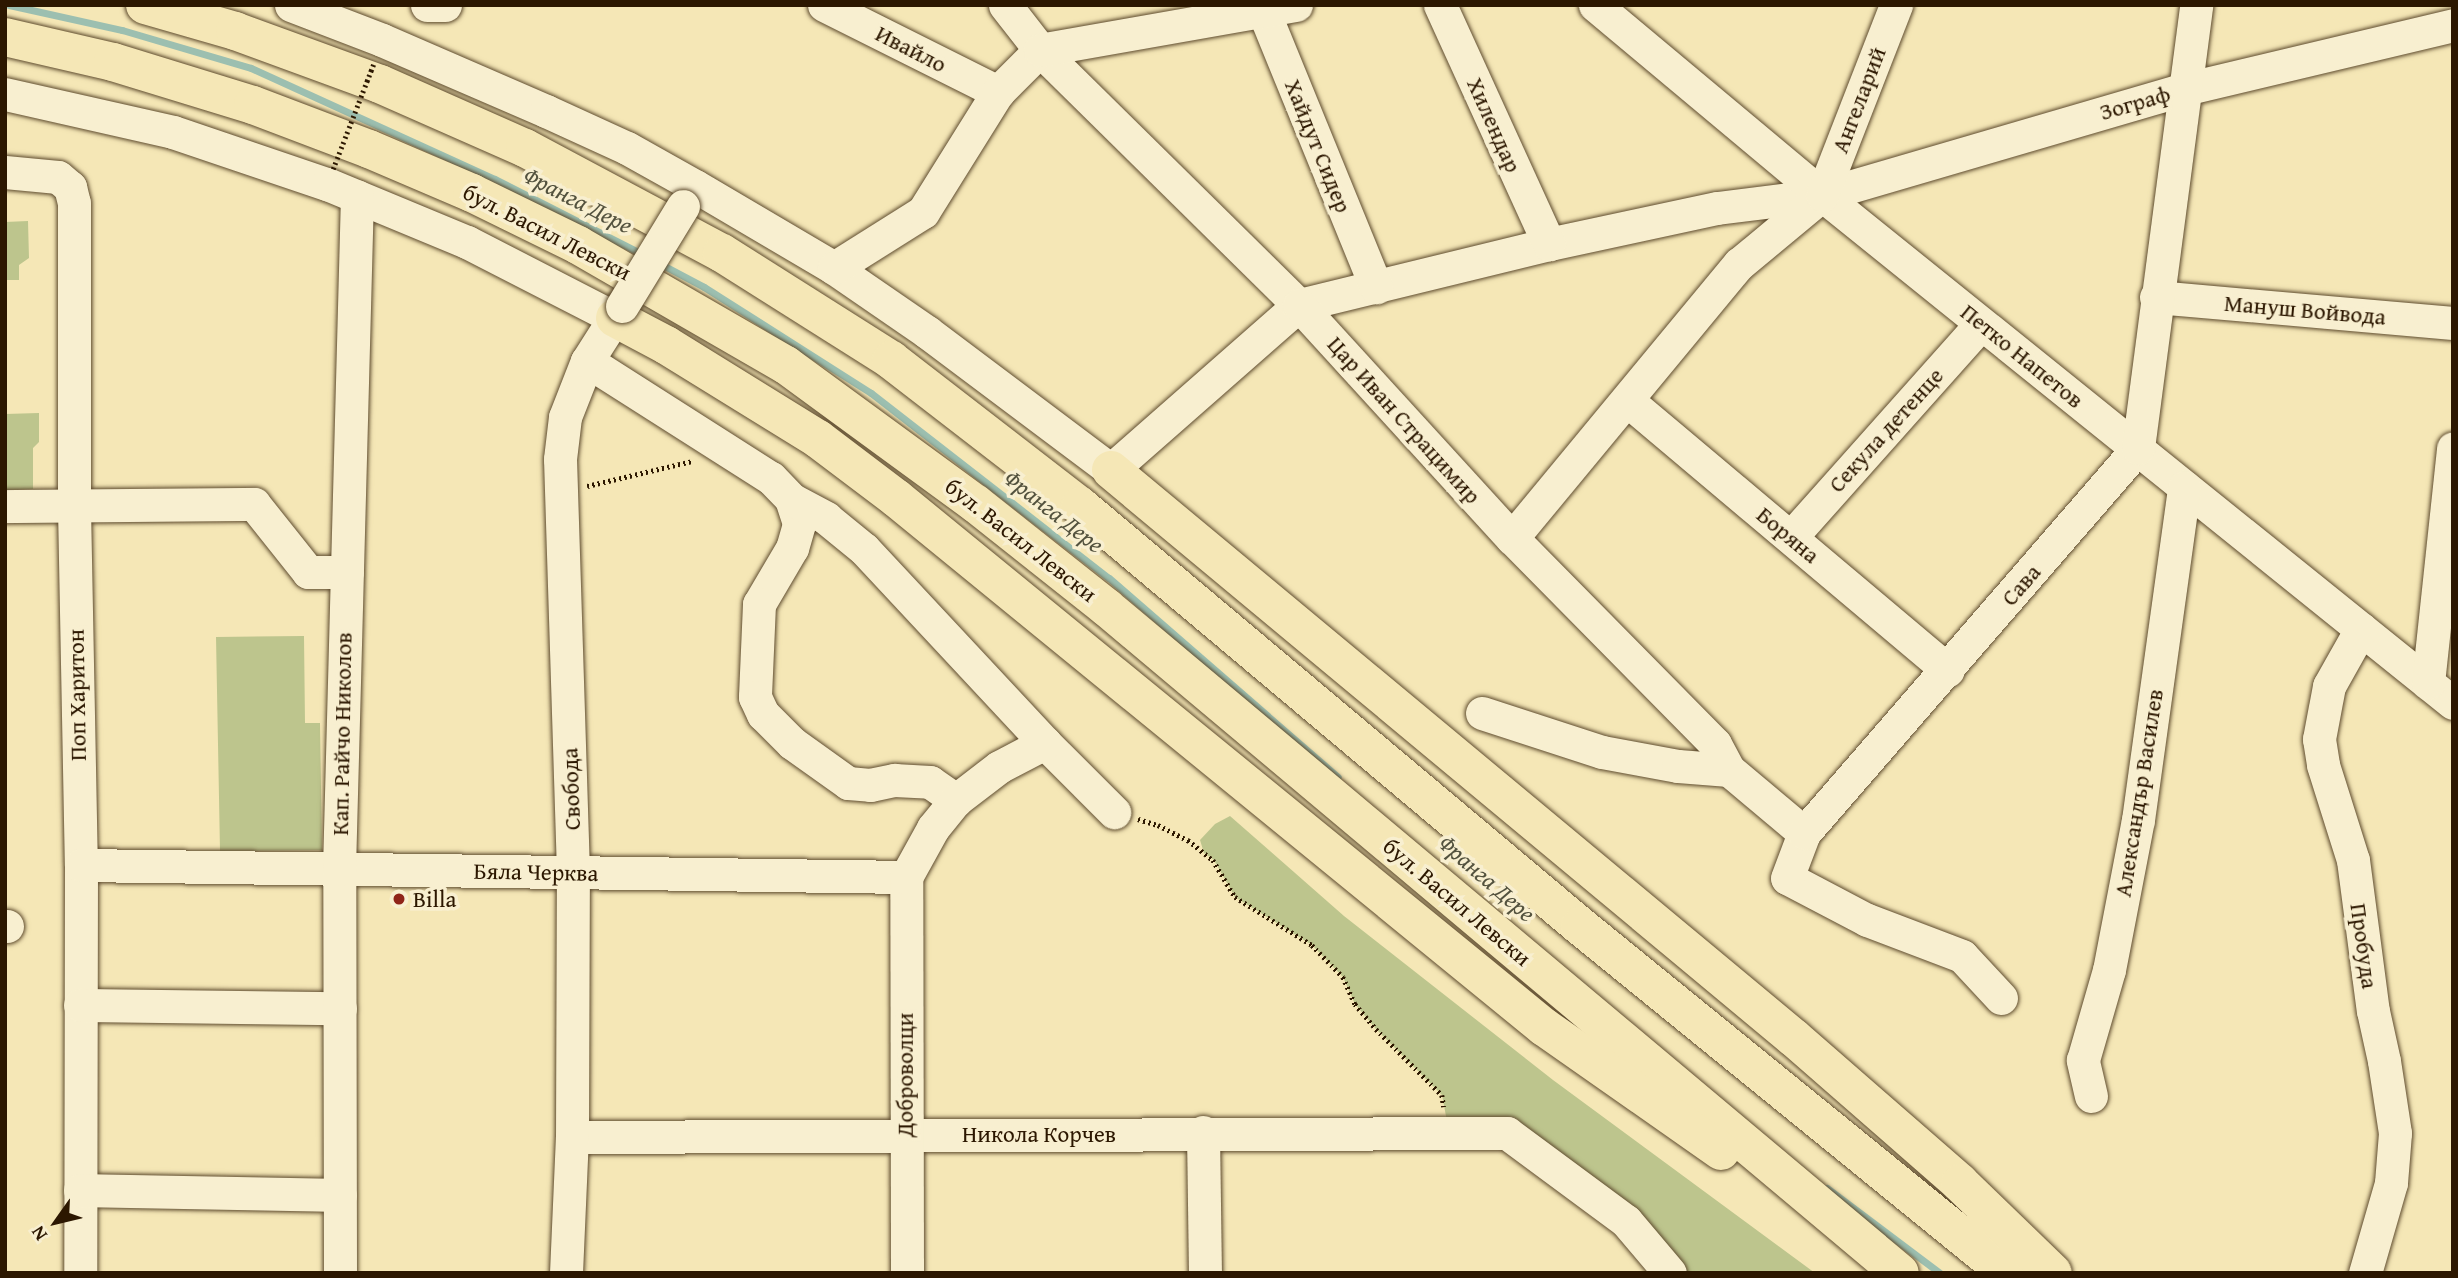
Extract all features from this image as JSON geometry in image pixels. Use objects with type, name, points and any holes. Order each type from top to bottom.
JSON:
[{"type":"highway","points":[[145,5],[235,31],[380,84],[526,148],[722,253],[891,360],[1130,547],[1580,926],[2007,1273]]},
{"type":"highway","name":"бул. Васил Левски","points":[[5,37],[113,62],[253,105],[369,149],[472,193],[578,245],[786,365],[976,504],[1105,607],[1898,1271]]},
{"type":"highway","points":[[618,312],[840,456],[970,556],[1553,1035],[1898,1271]]},
{"type":"highway","points":[[1111,470],[1794,1038],[1960,1183],[2053,1273]]},
{"type":"street","points":[[291,5],[351,16],[627,148],[689,196],[834,268],[927,332],[1111,470],[1299,305],[1549,244],[1717,208],[1822,195]]},
{"type":"street","points":[[427,5],[445,5]]},
{"type":"street","name":"Ивайло","points":[[824,5],[998,92]]},
{"type":"street","name":"Цар Иван Страцимир","points":[[1005,5],[1040,50],[1299,305],[1512,538],[1715,744],[1729,770],[1804,833]]},
{"type":"street","points":[[834,268],[923,212],[998,92],[1040,50],[1296,5]]},
{"type":"street","name":"Хилендар","points":[[1440,5],[1549,244]]},
{"type":"street","name":"Петко Напетов","points":[[1595,5],[1822,195],[2440,693]]},
{"type":"street","name":"Ангеларий","points":[[1822,195],[1896,5]]},
{"type":"street","points":[[2138,448],[2196,5]]},
{"type":"street","name":"Хайдут Сидер","points":[[1262,9],[1376,287]]},
{"type":"street","name":"Зограф","points":[[1822,195],[2185,89],[2453,24]]},
{"type":"street","points":[[5,94],[173,132],[357,196],[618,312]]},
{"type":"street","name":"Поп Харитон","points":[[5,172],[58,177],[70,187],[73,195],[74,507],[81,865],[80,1273]]},
{"type":"street","points":[[1512,538],[1739,264],[1822,195]]},
{"type":"street","name":"Кап. Райчо Николов","points":[[340,1273],[339,869],[357,196]]},
{"type":"street","name":"Свобода","points":[[566,1273],[572,1137],[573,872],[561,466],[565,417],[587,361],[689,196]]},
{"type":"street","name":"Mануш Войвода","points":[[2156,297],[2453,323]]},
{"type":"street","name":"Секула детенце","points":[[1791,537],[1981,324]]},
{"type":"street","points":[[587,361],[771,478],[791,499],[827,518],[864,549],[1045,743],[1114,812]]},
{"type":"street","name":"Боряна","points":[[1628,401],[1948,670]]},
{"type":"street","points":[[2440,693],[2453,447]]},
{"type":"street","name":"Сава","points":[[2001,998],[1962,956],[1867,920],[1787,878],[1804,833],[2138,448]]},
{"type":"street","name":"Александър Василев","points":[[2091,1097],[2083,1060],[2109,970],[2138,820],[2184,487]]},
{"type":"street","points":[[791,499],[799,524],[792,548],[759,604],[755,697],[762,714],[792,743],[848,783],[870,785],[894,780],[930,782],[956,800]]},
{"type":"street","points":[[5,506],[254,504],[308,572],[346,572]]},
{"type":"street","name":"Прoбудa","points":[[2361,629],[2329,686],[2319,739],[2323,765],[2353,860],[2373,1010],[2385,1061],[2395,1133],[2390,1183],[2365,1273]]},
{"type":"street","points":[[1482,713],[1602,752],[1678,766],[1729,770]]},
{"type":"street","points":[[906,877],[933,828],[956,800],[999,767],[1045,743]]},
{"type":"street","name":"Бяла Черква","points":[[81,865],[906,877]]},
{"type":"street","name":"Доброволци","points":[[906,877],[904,1135],[907,1273]]},
{"type":"street","points":[[80,1005],[340,1008]]},
{"type":"street","points":[[1203,1132],[1205,1273]]},
{"type":"street","name":"Никола Корчев","points":[[572,1137],[1203,1132],[1507,1133],[1626,1221],[1670,1273]]},
{"type":"street","points":[[80,1190],[340,1195]]},
{"type":"path","points":[[333,169],[374,63]]},
{"type":"path","points":[[561,466],[569,478],[590,487],[704,458],[739,457]]},
{"type":"path","points":[[1114,812],[1158,825],[1188,840],[1213,860],[1235,897],[1312,945],[1343,977],[1355,1004],[1376,1029],[1442,1096],[1449,1132]]},
{"type":"green space","points":[[28,221],[29,258],[19,265],[19,280],[5,280],[5,222]]},
{"type":"green space","points":[[39,413],[39,442],[33,448],[33,489],[7,490],[5,414]]},
{"type":"green space","points":[[304,636],[305,723],[320,723],[322,850],[220,851],[216,637]]},
{"type":"green space","points":[[1230,816],[1344,916],[1553,1080],[1815,1273],[1670,1273],[1507,1133],[1449,1132],[1442,1095],[1355,1004],[1343,977],[1312,945],[1235,897],[1214,860],[1204,853],[1200,840],[1215,824]]},
{"type":"waterway","name":"Франга Дере","points":[[9,5],[122,30],[251,68],[495,179],[644,255]]},
{"type":"waterway","name":"Франга Дере","points":[[657,262],[704,287],[871,393],[1109,578],[1338,777]]},
{"type":"waterway","name":"Франга Дере","points":[[1827,1188],[1940,1273]]},
{"type":"place","name":"Billa","points":[[399,899]]}]
